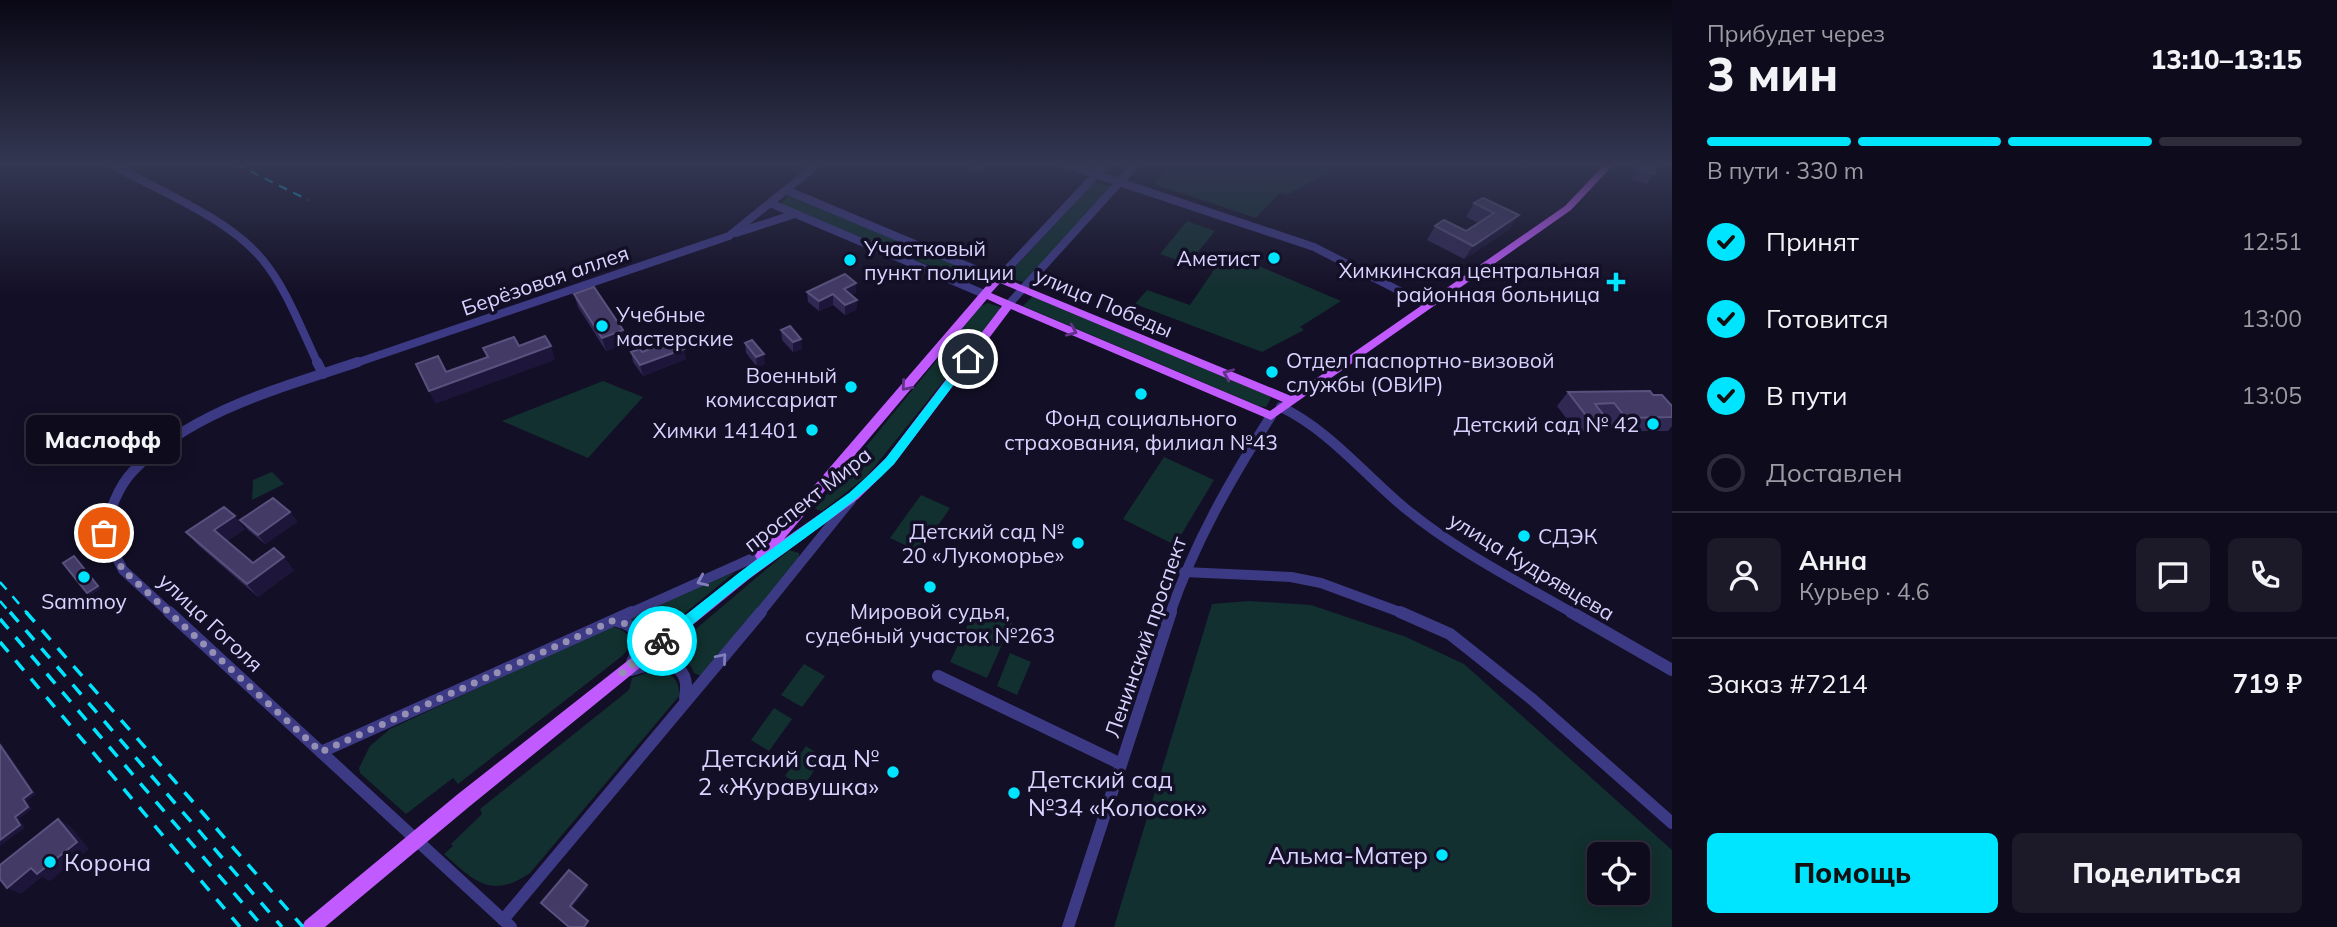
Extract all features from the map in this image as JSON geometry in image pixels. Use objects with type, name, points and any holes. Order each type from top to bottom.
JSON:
[{"type":"main road","name":"Ленинский проспект","points":[[1271,416],[1569,207]]},
{"type":"main road","name":"улица Победы","points":[[998,279],[1286,404]]},
{"type":"main road","name":"проспект Мира","points":[[744,575],[998,279]]},
{"type":"main road","name":"улица Победы","points":[[984,294],[1271,416]]},
{"type":"main road","name":"проспект Мира","points":[[311,927],[744,575],[853,496],[890,461],[1009,304]]},
{"type":"street","points":[[187,207],[251,247],[268,268],[323,374]]},
{"type":"street","name":"Берёзовая аллея","points":[[323,374],[729,236],[765,207]]},
{"type":"street","name":"улица Победы","points":[[780,207],[984,294]]},
{"type":"street","name":"улица Победы","points":[[827,207],[998,279]]},
{"type":"street","name":"проспект Мира","points":[[998,279],[1066,207]]},
{"type":"street","name":"проспект Мира","points":[[1009,304],[1099,207]]},
{"type":"street","points":[[1194,207],[1314,247],[1427,305]]},
{"type":"street","points":[[729,236],[795,214]]},
{"type":"street","name":"улица Гоголя","points":[[323,374],[213,415],[169,440],[132,472],[122,485],[113,501],[104,533],[107,543],[123,570],[507,923]]},
{"type":"street","name":"улица Кудрявцева","points":[[1286,404],[1406,509],[1451,543],[1672,670]]},
{"type":"street","name":"Ленинский проспект","points":[[1068,927],[1184,572],[1233,475],[1271,416]]},
{"type":"street","points":[[507,923],[678,710],[813,550],[853,496]]},
{"type":"street","points":[[321,752],[764,553]]},
{"type":"street","points":[[1184,572],[1291,577],[1321,583],[1419,618],[1450,634],[1533,700],[1672,823]]},
{"type":"street","points":[[612,621],[632,625],[640,640],[636,657],[618,677]]},
{"type":"street","points":[[618,677],[650,664],[674,665],[685,676],[688,686],[678,710]]},
{"type":"street","points":[[938,676],[1121,764]]},
{"type":"green space","points":[[789,207],[819,207],[981,274],[971,283]]},
{"type":"green space","points":[[1071,207],[1094,207],[1025,283],[1007,276]]},
{"type":"green space","points":[[1224,207],[1266,207],[1256,218]]},
{"type":"green space","points":[[1187,221],[1215,231],[1188,264],[1160,254]]},
{"type":"green space","points":[[1226,252],[1341,301],[1300,327],[1304,330],[1262,352],[1135,304],[1147,290],[1190,305]]},
{"type":"green space","points":[[1033,296],[1267,394],[1271,398],[1266,407],[1259,406],[1023,306]]},
{"type":"green space","points":[[988,303],[1000,307],[1000,311],[867,476],[822,511],[815,509],[981,306]]},
{"type":"green space","points":[[603,381],[643,397],[588,458],[502,421]]},
{"type":"green space","points":[[1164,457],[1214,480],[1175,545],[1123,519]]},
{"type":"green space","points":[[272,472],[284,484],[252,500],[253,480]]},
{"type":"green space","points":[[921,495],[950,508],[920,552],[890,538]]},
{"type":"green space","points":[[789,550],[799,553],[799,559],[701,676],[694,673],[682,660],[664,656]]},
{"type":"green space","points":[[735,572],[647,644],[640,626],[622,618]]},
{"type":"green space","points":[[1249,601],[1311,605],[1406,637],[1464,664],[1672,850],[1672,927],[1114,927],[1212,604]]},
{"type":"green space","points":[[976,607],[1012,622],[987,678],[950,662]]},
{"type":"green space","points":[[613,627],[623,631],[629,638],[628,647],[622,656],[458,784],[453,778],[406,814],[360,773],[359,768],[370,746],[390,729]]},
{"type":"green space","points":[[1010,653],[1031,662],[1017,695],[997,686]]},
{"type":"green space","points":[[804,664],[825,676],[802,707],[781,695]]},
{"type":"green space","points":[[652,671],[672,676],[680,695],[530,873],[516,881],[493,886],[474,879],[444,854],[482,814],[480,809],[629,690],[632,678]]},
{"type":"green space","points":[[774,708],[792,719],[769,751],[751,740]]},
{"type":"green space","points":[[806,746],[823,757],[803,787],[785,776]]},
{"type":"building","points":[[1483,207],[1503,207],[1519,215],[1473,246],[1435,226],[1444,220],[1466,231],[1494,213]]},
{"type":"building","points":[[845,274],[856,283],[844,289],[857,300],[845,305],[833,294],[819,301],[807,292]]},
{"type":"building","points":[[594,287],[623,330],[602,338],[574,294]]},
{"type":"building","points":[[790,326],[801,339],[793,342],[781,330]]},
{"type":"building","points":[[545,336],[551,346],[429,391],[416,364],[438,356],[446,372],[488,357],[483,348],[514,337],[519,346]]},
{"type":"building","points":[[675,336],[684,349],[640,365],[631,352],[640,349],[642,352],[669,342],[667,339]]},
{"type":"building","points":[[752,340],[764,354],[756,357],[745,343]]},
{"type":"building","points":[[1650,391],[1653,395],[1662,395],[1672,406],[1672,417],[1626,418],[1614,403],[1595,404],[1606,418],[1588,418],[1568,392]]},
{"type":"building","points":[[273,498],[290,512],[258,535],[240,520]]},
{"type":"building","points":[[224,507],[235,516],[214,530],[253,563],[274,548],[284,557],[247,584],[186,532]]},
{"type":"building","name":"Sammoy","points":[[74,556],[98,586],[87,593],[63,563]]},
{"type":"building","points":[[0,745],[32,792],[23,799],[28,807],[15,817],[20,825],[0,840]]},
{"type":"building","points":[[58,819],[77,842],[37,874],[31,868],[7,888],[0,879],[0,865]]},
{"type":"building","points":[[569,870],[587,885],[570,906],[588,921],[584,927],[569,927],[541,903]]},
{"type":"railway","points":[[0,582],[28,614]]},
{"type":"railway","points":[[0,601],[11,614]]},
{"type":"railway","points":[[10,612],[282,927]]},
{"type":"railway","points":[[26,612],[303,927]]},
{"type":"railway","points":[[0,619],[263,927]]},
{"type":"railway","points":[[0,642],[240,927]]},
{"type":"way so far","points":[[104,533],[123,570],[321,752],[612,621],[632,625],[640,640],[636,657],[618,677],[662,641]]},
{"type":"place","name":"Аметист","points":[[1274,258]]},
{"type":"place","name":"Участковый пункт полиции","points":[[850,260]]},
{"type":"place","name":"Химкинская центральная районная больница","points":[[1616,282]]},
{"type":"place","name":"Учебные мастерские","points":[[602,326]]},
{"type":"place","name":"Отдел паспортно-визовой службы (ОВИР)","points":[[1272,372]]},
{"type":"place","name":"Военный комиссариат","points":[[851,387]]},
{"type":"place","name":"Фонд социального страхования, филиал №43","points":[[1141,394]]},
{"type":"place","name":"Детский сад № 42","points":[[1653,424]]},
{"type":"place","name":"Химки 141401","points":[[812,430]]},
{"type":"place","name":"Маслофф","points":[[104,533]]},
{"type":"place","name":"СДЭК","points":[[1524,536]]},
{"type":"place","name":"Детский сад № 20 «Лукоморье»","points":[[1078,543]]},
{"type":"place","name":"Sammoy","points":[[84,577]]},
{"type":"place","name":"Мировой судья, судебный участок №263","points":[[930,587]]},
{"type":"place","name":"Детский сад № 2 «Журавушка»","points":[[893,772]]},
{"type":"place","name":"Детский сад №34 «Колосок»","points":[[1014,793]]},
{"type":"place","name":"Альма-Матер","points":[[1442,855]]},
{"type":"place","name":"Корона","points":[[50,862]]},
{"type":"route","points":[[662,641],[744,575],[853,496],[875,476],[890,461],[968,359]]}]
